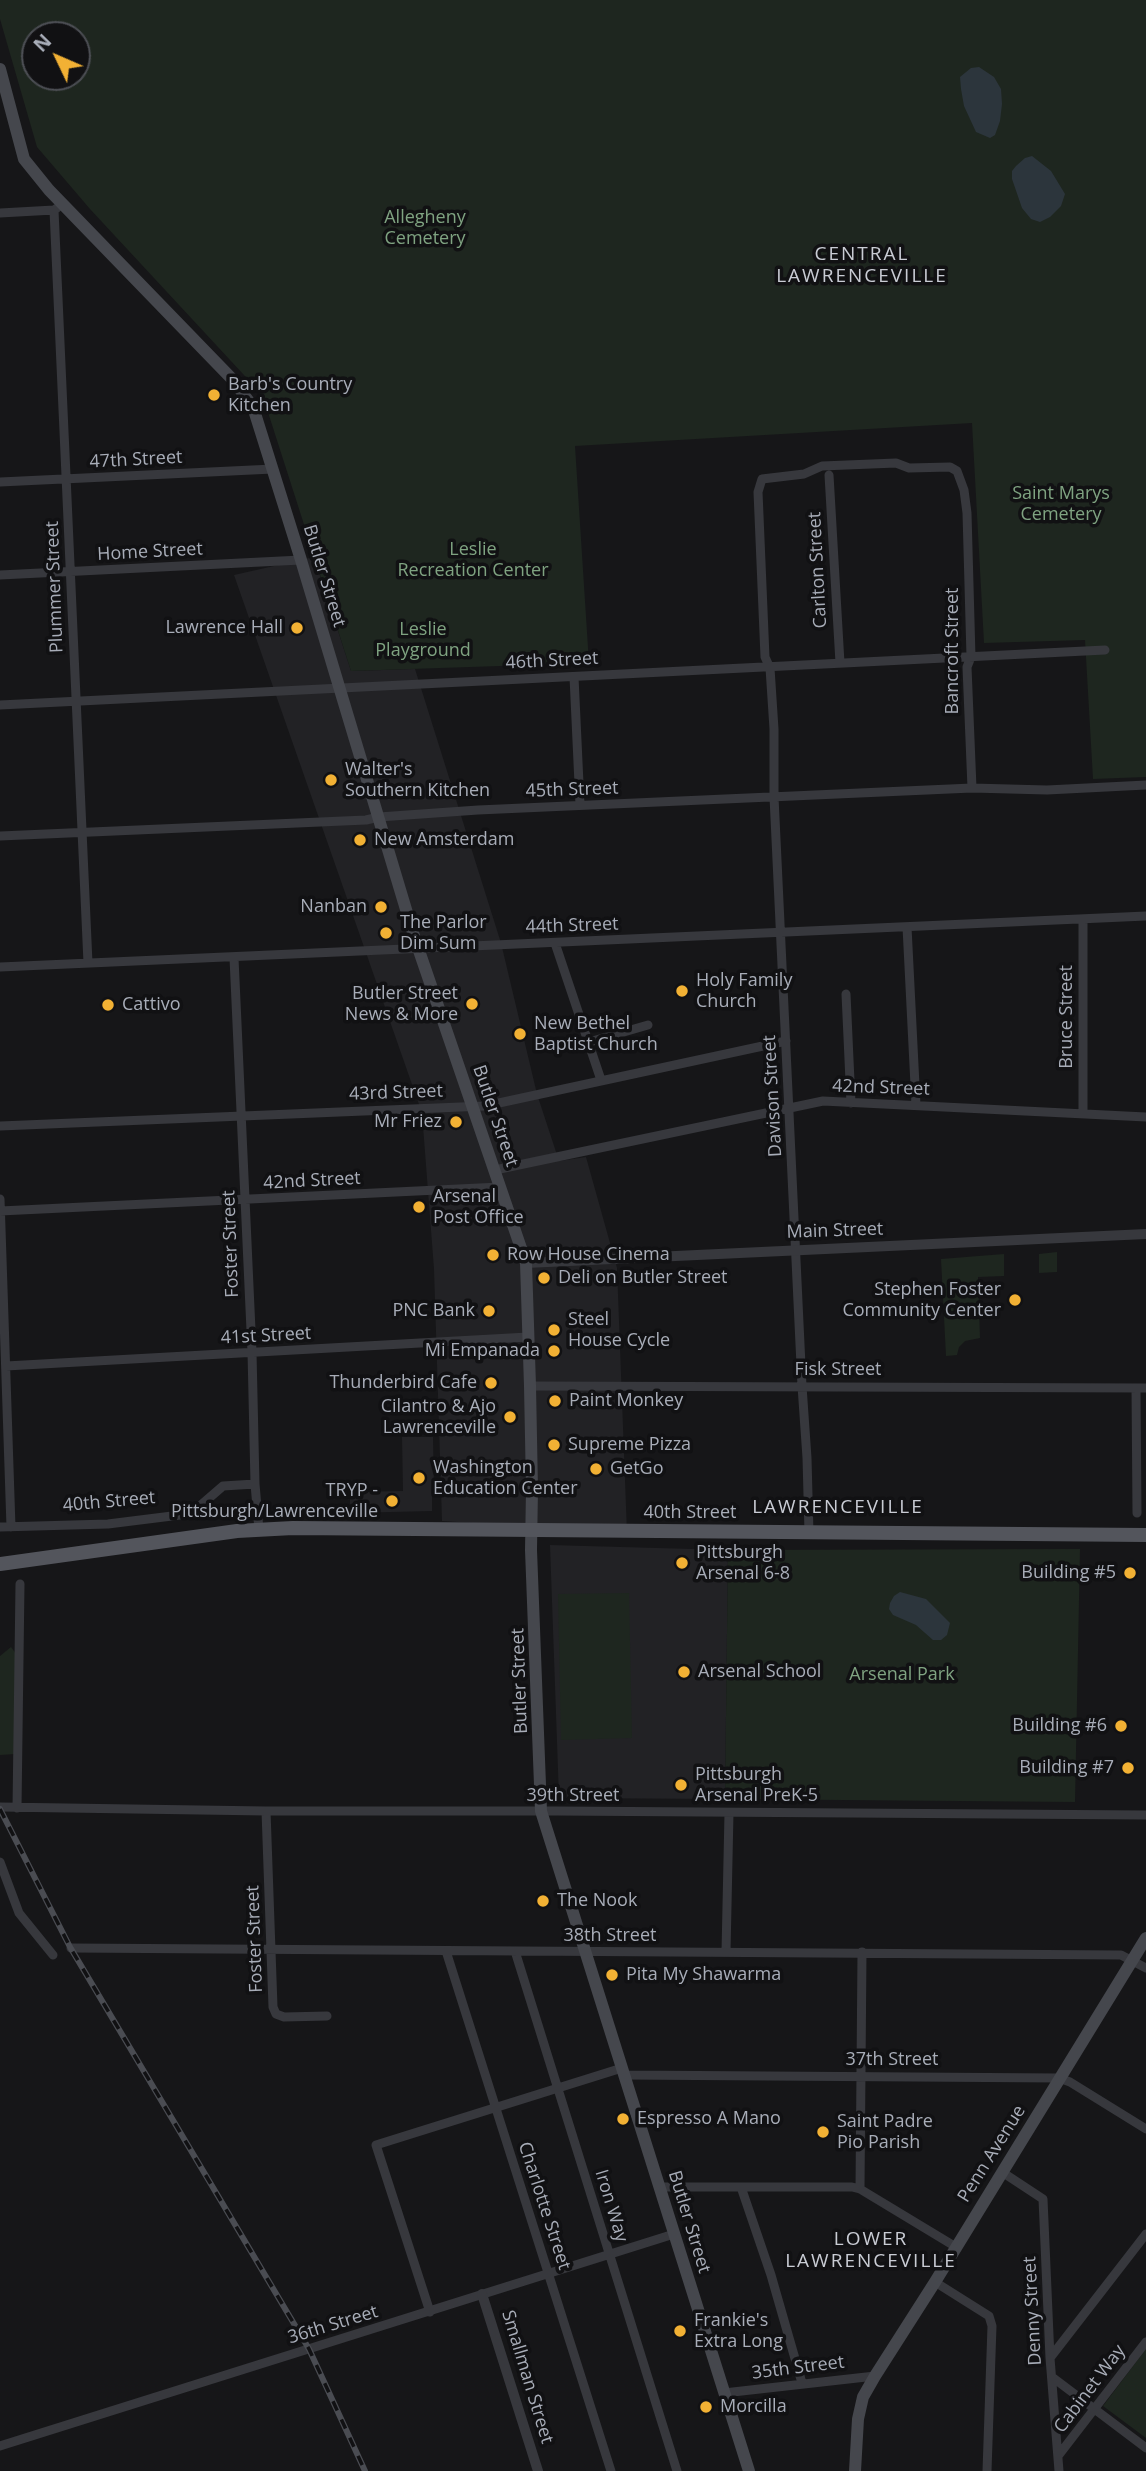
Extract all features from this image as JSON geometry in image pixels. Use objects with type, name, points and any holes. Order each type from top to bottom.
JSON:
[{"type":"main road","name":"Butler Street","points":[[0,69],[24,159],[58,207],[244,393],[253,407],[418,948],[526,1263],[541,1811],[749,2471]]},
{"type":"main road","name":"40th Street","points":[[0,1564],[276,1529],[1146,1535]]},
{"type":"main road","name":"Penn Avenue","points":[[855,2471],[858,2419],[863,2397],[1146,1938]]},
{"type":"street","points":[[0,213],[58,207]]},
{"type":"street","name":"Plummer Street","points":[[58,207],[70,571],[88,964]]},
{"type":"street","name":"Bancroft Street","points":[[758,492],[759,483],[764,478],[804,474],[822,466],[896,463],[909,468],[950,467],[960,477],[967,513],[971,657],[967,667],[972,788]]},
{"type":"street","name":"47th Street","points":[[0,482],[273,470]]},
{"type":"street","name":"Carlton Street","points":[[828,475],[840,663]]},
{"type":"street","name":"Davison Street","points":[[758,492],[765,657],[770,667],[774,729],[774,797],[809,1533]]},
{"type":"street","name":"Home Street","points":[[0,575],[301,560]]},
{"type":"street","name":"46th Street","points":[[0,705],[1105,650]]},
{"type":"street","points":[[574,677],[580,805]]},
{"type":"street","name":"45th Street","points":[[0,836],[355,820],[580,805],[972,788],[1047,790],[1146,785]]},
{"type":"street","name":"44th Street","points":[[0,967],[1146,916]]},
{"type":"street","name":"Bruce Street","points":[[1083,920],[1083,1114]]},
{"type":"street","points":[[907,927],[916,1105]]},
{"type":"street","points":[[555,943],[601,1080]]},
{"type":"street","name":"Foster Street","points":[[234,958],[258,1530]]},
{"type":"street","points":[[846,993],[851,1102]]},
{"type":"street","points":[[589,1042],[648,1025]]},
{"type":"street","name":"43rd Street","points":[[0,1126],[473,1107],[786,1041]]},
{"type":"street","name":"42nd Street","points":[[495,1170],[822,1101],[1146,1117]]},
{"type":"street","name":"42nd Street","points":[[0,1211],[500,1187]]},
{"type":"street","points":[[0,1199],[11,1528]]},
{"type":"street","name":"Main Street","points":[[526,1263],[1146,1234]]},
{"type":"street","name":"41st Street","points":[[6,1366],[528,1337]]},
{"type":"street","name":"Fisk Street","points":[[530,1386],[1141,1388]]},
{"type":"street","points":[[1137,1513],[1141,1388]]},
{"type":"street","name":"40th Street","points":[[0,1527],[108,1524],[180,1515],[201,1505],[223,1486],[255,1484]]},
{"type":"street","points":[[17,1808],[20,1584]]},
{"type":"street","name":"39th Street","points":[[0,1807],[266,1811],[1146,1815]]},
{"type":"street","name":"Foster Street","points":[[266,1811],[273,2007],[276,2014],[284,2017],[327,2016]]},
{"type":"street","points":[[726,1952],[729,1813]]},
{"type":"street","points":[[0,1862],[19,1913],[52,1955]]},
{"type":"street","name":"38th Street","points":[[71,1948],[1121,1955],[1146,1968]]},
{"type":"street","name":"Charlotte Street","points":[[446,1951],[611,2471]]},
{"type":"street","name":"Iron Way","points":[[515,1951],[677,2471]]},
{"type":"street","points":[[860,2189],[862,1952]]},
{"type":"street","name":"37th Street","points":[[430,2312],[376,2145],[557,2088],[623,2071],[1059,2078],[1070,2082],[1146,2129]]},
{"type":"street","name":"Denny Street","points":[[1002,2172],[1043,2199],[1050,2358],[1059,2471]]},
{"type":"street","points":[[660,2187],[852,2187],[860,2189],[956,2247]]},
{"type":"street","points":[[741,2187],[771,2275],[802,2383]]},
{"type":"street","name":"36th Street","points":[[0,2446],[674,2234]]},
{"type":"street","points":[[1050,2358],[1146,2234]]},
{"type":"street","points":[[935,2282],[989,2316],[992,2326],[987,2471]]},
{"type":"street","name":"Smallman Street","points":[[482,2294],[538,2471]]},
{"type":"street","name":"Cabinet Way","points":[[1058,2456],[1146,2342]]},
{"type":"street","name":"35th Street","points":[[724,2393],[875,2376]]},
{"type":"street","points":[[1052,2377],[1146,2448]]},
{"type":"shaded area","points":[[979,67],[994,77],[1001,89],[1000,121],[995,135],[990,138],[976,132],[964,106],[961,89],[960,77],[971,68]]},
{"type":"shaded area","points":[[1032,156],[1051,171],[1065,194],[1061,206],[1040,222],[1031,219],[1022,208],[1012,179],[1012,171],[1016,166]]},
{"type":"shaded area","points":[[314,557],[351,671],[415,669],[501,943],[537,1094],[559,1161],[586,1157],[617,1268],[627,1533],[442,1521],[434,1269],[422,1113],[234,575]]},
{"type":"shaded area","name":"Washington Education Center","points":[[402,1437],[433,1437],[432,1511],[350,1513],[350,1492],[403,1491]]},
{"type":"shaded area","points":[[550,1545],[728,1550],[725,1799],[559,1798]]},
{"type":"shaded area","points":[[900,1592],[926,1599],[950,1623],[947,1635],[941,1640],[933,1640],[916,1625],[893,1615],[889,1609],[890,1603]]},
{"type":"green space","name":"Allegheny Cemetery","points":[[0,0],[1146,0],[1146,777],[1093,779],[1085,640],[984,643],[972,423],[575,446],[589,663],[351,671],[266,406],[256,388],[90,209],[37,147],[0,19]]},
{"type":"green space","points":[[1057,1252],[1057,1272],[1039,1273],[1039,1254]]},
{"type":"green space","points":[[1004,1254],[1004,1276],[978,1277],[980,1338],[965,1341],[959,1347],[957,1355],[946,1356],[941,1259]]},
{"type":"green space","name":"Arsenal Park","points":[[1080,1549],[1075,1802],[725,1799],[728,1550]]},
{"type":"green space","points":[[629,1593],[632,1738],[561,1740],[558,1594]]},
{"type":"green space","points":[[11,1647],[17,1655],[15,1754],[0,1755],[0,1656]]},
{"type":"green space","points":[[1146,2349],[1146,2438],[1103,2406]]},
{"type":"railway","points":[[0,1809],[70,1947],[309,2349],[365,2471]]},
{"type":"place","name":"Barb's Country Kitchen","points":[[214,395]]},
{"type":"place","name":"Lawrence Hall","points":[[297,628]]},
{"type":"place","name":"Walter's Southern Kitchen","points":[[331,780]]},
{"type":"place","name":"New Amsterdam","points":[[360,840]]},
{"type":"place","name":"Nanban","points":[[381,907]]},
{"type":"place","name":"The Parlor Dim Sum","points":[[386,933]]},
{"type":"place","name":"Holy Family Church","points":[[682,991]]},
{"type":"place","name":"Butler Street News & More","points":[[472,1004]]},
{"type":"place","name":"Cattivo","points":[[108,1005]]},
{"type":"place","name":"New Bethel Baptist Church","points":[[520,1034]]},
{"type":"place","name":"Mr Friez","points":[[456,1122]]},
{"type":"place","name":"Arsenal Post Office","points":[[419,1207]]},
{"type":"place","name":"Row House Cinema","points":[[493,1255]]},
{"type":"place","name":"Deli on Butler Street","points":[[544,1278]]},
{"type":"place","name":"Stephen Foster Community Center","points":[[1015,1300]]},
{"type":"place","name":"PNC Bank","points":[[489,1311]]},
{"type":"place","name":"Steel House Cycle","points":[[554,1330]]},
{"type":"place","name":"Mi Empanada","points":[[554,1351]]},
{"type":"place","name":"Thunderbird Cafe","points":[[491,1383]]},
{"type":"place","name":"Paint Monkey","points":[[555,1401]]},
{"type":"place","name":"Cilantro & Ajo Lawrenceville","points":[[510,1417]]},
{"type":"place","name":"Supreme Pizza","points":[[554,1445]]},
{"type":"place","name":"GetGo","points":[[596,1469]]},
{"type":"place","name":"Washington Education Center","points":[[419,1478]]},
{"type":"place","name":"TRYP - Pittsburgh/Lawrenceville","points":[[392,1501]]},
{"type":"place","name":"Pittsburgh Arsenal 6-8","points":[[682,1563]]},
{"type":"place","name":"Building #5","points":[[1130,1573]]},
{"type":"place","name":"Arsenal School","points":[[684,1672]]},
{"type":"place","name":"Building #6","points":[[1121,1726]]},
{"type":"place","name":"Building #7","points":[[1128,1768]]},
{"type":"place","name":"Pittsburgh Arsenal PreK-5","points":[[681,1785]]},
{"type":"place","name":"The Nook","points":[[543,1901]]},
{"type":"place","name":"Pita My Shawarma","points":[[612,1975]]},
{"type":"place","name":"Espresso A Mano","points":[[623,2119]]},
{"type":"place","name":"Saint Padre Pio Parish","points":[[823,2132]]},
{"type":"place","name":"Frankie's Extra Long","points":[[680,2331]]},
{"type":"place","name":"Morcilla","points":[[706,2407]]},
{"type":"district","name":"CENTRAL LAWRENCEVILLE","points":[[862,266]]},
{"type":"district","name":"LAWRENCEVILLE","points":[[838,1508]]},
{"type":"district","name":"LOWER LAWRENCEVILLE","points":[[871,2251]]},
{"type":"park label","name":"Saint Marys Cemetery","points":[[1061,504]]},
{"type":"park label","name":"Leslie Recreation Center","points":[[473,560]]},
{"type":"park label","name":"Leslie Playground","points":[[423,640]]}]
